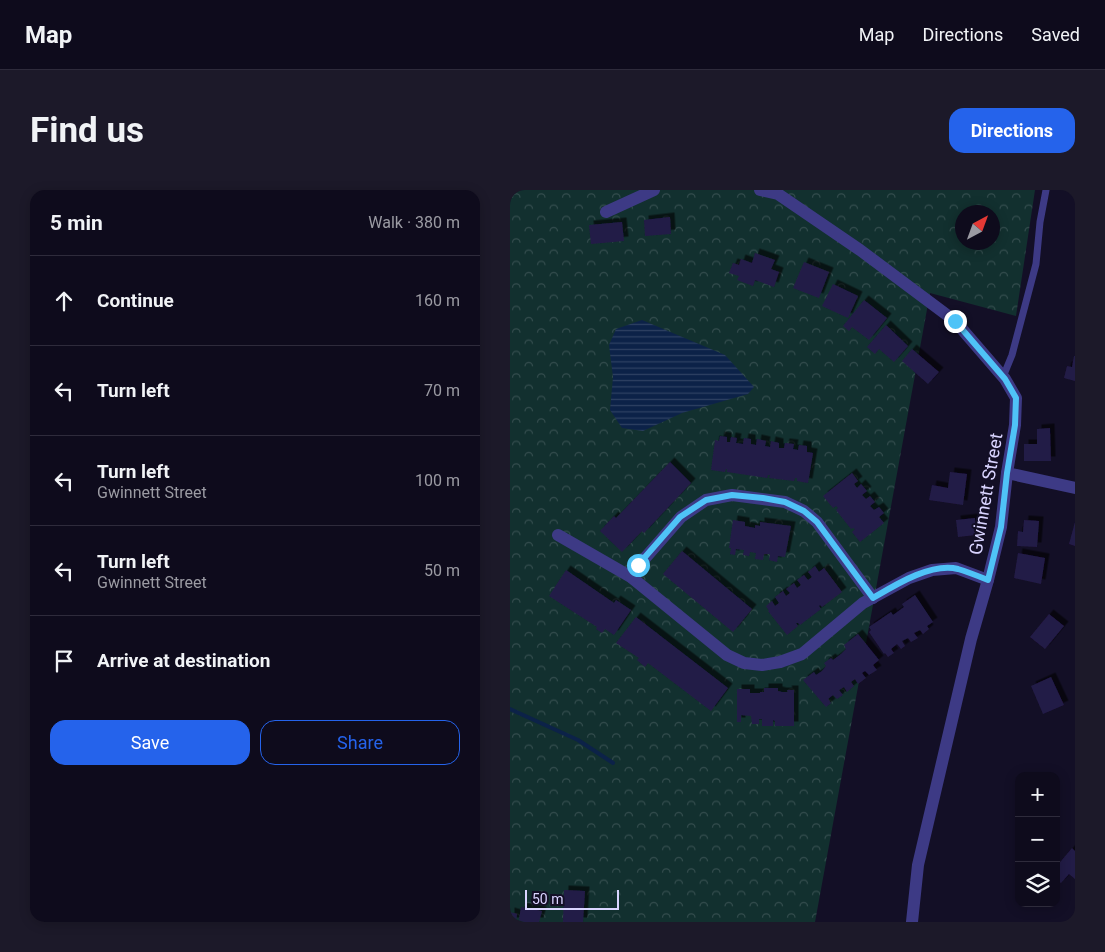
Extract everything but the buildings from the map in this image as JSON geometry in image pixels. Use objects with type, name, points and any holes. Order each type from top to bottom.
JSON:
[{"type":"street","points":[[606,212],[654,190]]},
{"type":"street","name":"Gwinnett Street","points":[[760,190],[778,194],[860,250],[955,321],[1003,377],[1016,398],[1015,425],[1001,527],[971,639],[918,864],[912,922]]},
{"type":"street","points":[[1007,473],[1075,488]]},
{"type":"street","points":[[631,577],[638,565],[680,517],[706,500],[732,495],[785,502],[804,511],[817,522],[873,598]]},
{"type":"street","points":[[558,535],[631,577],[727,655],[744,663],[762,665],[780,662],[802,654],[863,604],[909,578],[932,570],[956,568],[988,580]]},
{"type":"lane","points":[[1003,377],[1012,355],[1036,264],[1040,222],[1046,190]]},
{"type":"green space","points":[[510,190],[1035,190],[1016,316],[930,293],[815,922],[510,922]]},
{"type":"water","points":[[642,320],[725,355],[754,387],[748,394],[682,413],[643,431],[622,428],[610,410],[613,377],[609,345],[616,329]]},
{"type":"waterway","points":[[510,709],[578,740],[613,763]]},
{"type":"route","points":[[638,565],[680,517],[706,500],[732,495],[785,502],[804,511],[817,522],[873,598],[909,578],[932,570],[956,568],[988,580],[1001,527],[1015,425],[1016,398],[1005,379],[955,321]]}]
